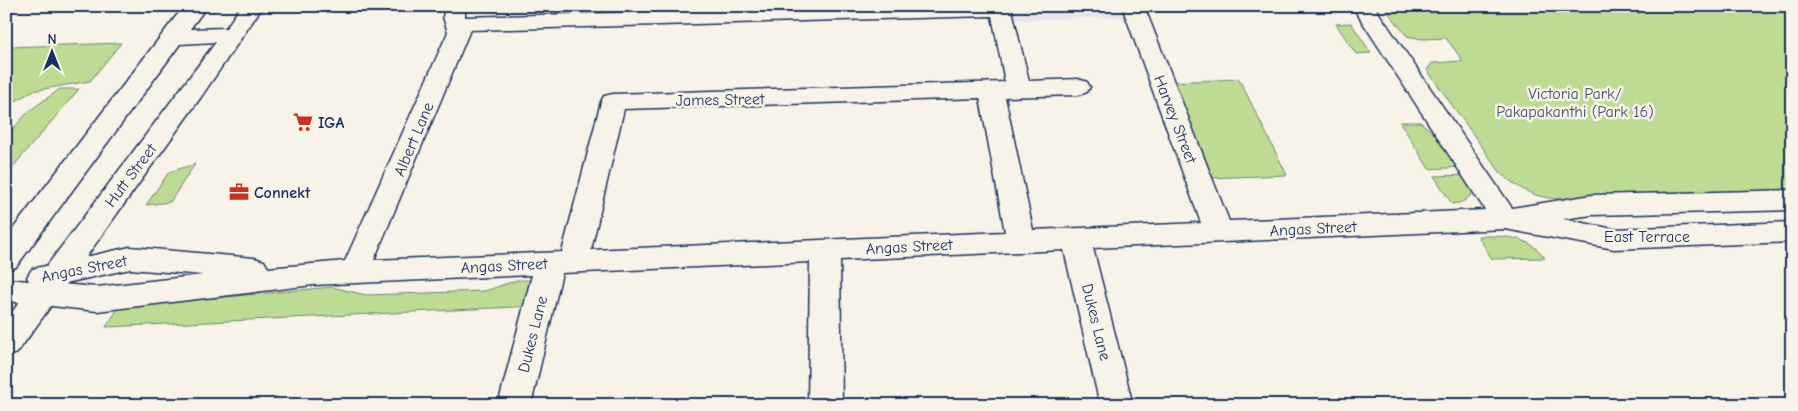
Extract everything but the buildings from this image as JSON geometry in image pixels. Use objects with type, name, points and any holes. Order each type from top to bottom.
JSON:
[{"type":"street","points":[[6,259],[196,6]]},
{"type":"street","name":"Hutt Street","points":[[6,344],[234,34],[252,6]]},
{"type":"street","name":"Harvey Street","points":[[1133,6],[1219,232]]},
{"type":"street","points":[[1363,6],[1505,219]]},
{"type":"street","points":[[456,15],[1002,9],[1019,89]]},
{"type":"street","name":"Albert Lane","points":[[356,271],[459,32],[456,15]]},
{"type":"street","points":[[174,37],[234,34]]},
{"type":"street","name":"James Street","points":[[562,262],[613,102],[1078,87]]},
{"type":"street","points":[[991,90],[1021,241]]},
{"type":"street","name":"East Terrace","points":[[1505,219],[1592,206],[1792,200]]},
{"type":"street","name":"Angas Street","points":[[6,284],[49,284],[98,298],[356,271],[1505,219]]},
{"type":"street","name":"East Terrace","points":[[1505,219],[1614,239],[1792,232]]},
{"type":"street","name":"Dukes Lane","points":[[1076,239],[1117,405]]},
{"type":"street","points":[[825,250],[825,405]]},
{"type":"street","name":"Dukes Lane","points":[[514,405],[562,262]]},
{"type":"street","name":"Angas Street","points":[[6,290],[49,284]]},
{"type":"shaded area","points":[[1007,6],[1120,6],[1124,17],[1010,20]]},
{"type":"green space","name":"Victoria Park/ Pakapakanthi (Park 16)","points":[[1383,6],[1792,6],[1792,189],[1557,199],[1526,191],[1500,172],[1427,70],[1432,63],[1463,61],[1446,38],[1422,39],[1407,36]]},
{"type":"green space","points":[[1351,23],[1371,53],[1356,54],[1336,24]]},
{"type":"green space","points":[[121,43],[90,81],[32,91],[6,107],[6,48]]},
{"type":"green space","points":[[1239,79],[1287,175],[1208,178],[1168,82]]},
{"type":"green space","points":[[60,89],[79,89],[6,175],[6,137],[29,111]]},
{"type":"green space","points":[[1400,122],[1420,122],[1444,141],[1463,167],[1429,169]]},
{"type":"green space","points":[[195,164],[170,202],[146,205],[169,172]]},
{"type":"green space","points":[[1469,175],[1474,190],[1465,200],[1452,204],[1434,176]]},
{"type":"green space","points":[[1478,236],[1515,238],[1531,245],[1545,258],[1492,259]]},
{"type":"green space","points":[[517,280],[534,280],[535,306],[106,327],[119,307],[332,287],[366,295],[485,291]]},
{"type":"place","name":"IGA","points":[[303,122]]},
{"type":"place","name":"Connekt","points":[[239,192]]}]
